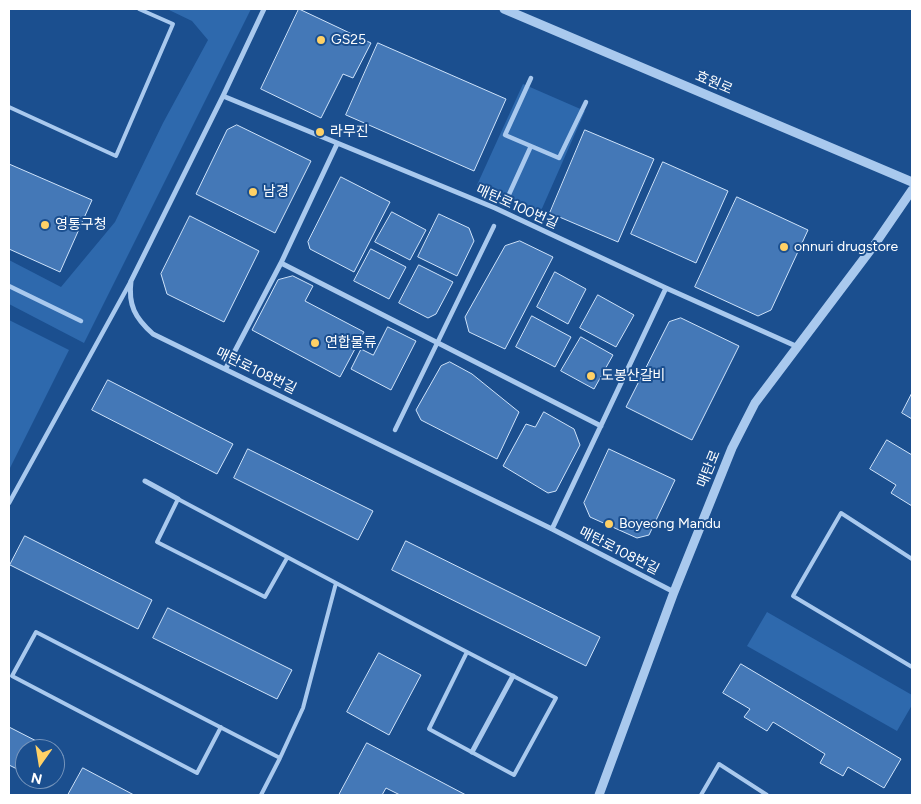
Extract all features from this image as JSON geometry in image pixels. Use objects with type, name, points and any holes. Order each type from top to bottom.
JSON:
[{"type":"street","name":"매탄로108번길","points":[[264,9],[131,281],[129,295],[133,309],[141,323],[153,334],[226,368],[552,529],[674,592]]},
{"type":"street","name":"효원로","points":[[504,9],[912,182]]},
{"type":"street","points":[[531,78],[505,135],[559,158],[586,102]]},
{"type":"street","name":"매탄로100번길","points":[[223,96],[495,208],[798,347]]},
{"type":"street","points":[[226,368],[280,263],[337,144]]},
{"type":"street","points":[[506,200],[532,146]]},
{"type":"street","name":"매탄로","points":[[598,795],[674,592],[732,448],[755,404],[875,244],[912,190]]},
{"type":"street","points":[[395,430],[494,226]]},
{"type":"street","points":[[280,263],[601,426]]},
{"type":"street","points":[[9,504],[131,281]]},
{"type":"street","points":[[9,286],[81,322]]},
{"type":"street","points":[[552,529],[666,288]]},
{"type":"street","points":[[145,481],[178,499]]},
{"type":"street","points":[[472,752],[512,676]]},
{"type":"lane","points":[[9,107],[116,156],[173,24],[139,9]]},
{"type":"lane","points":[[287,558],[265,597],[158,542],[178,499],[556,698],[514,775],[428,729],[467,652]]},
{"type":"lane","points":[[912,559],[841,513],[793,596],[912,668]]},
{"type":"lane","points":[[261,795],[303,708],[336,583]]},
{"type":"lane","points":[[221,727],[197,773],[12,676],[36,632],[221,727],[280,758]]},
{"type":"lane","points":[[701,795],[719,764],[767,795]]},
{"type":"shaded area","points":[[167,9],[251,9],[84,343],[9,304],[9,260],[61,287],[115,222],[163,123],[208,40],[192,21]]},
{"type":"shaded area","points":[[523,84],[585,111],[540,213],[477,185]]},
{"type":"shaded area","points":[[9,320],[69,350],[9,470]]},
{"type":"shaded area","points":[[767,612],[912,695],[912,705],[897,731],[747,646]]},
{"type":"building","points":[[299,9],[371,43],[353,78],[343,74],[321,118],[261,89]]},
{"type":"building","points":[[378,43],[506,99],[474,171],[346,115]]},
{"type":"building","points":[[237,125],[311,161],[275,233],[196,194],[227,130]]},
{"type":"building","points":[[585,130],[654,159],[618,242],[550,213]]},
{"type":"building","points":[[663,162],[728,191],[696,263],[631,234]]},
{"type":"building","name":"영통구청","points":[[9,164],[92,200],[60,272],[9,249]]},
{"type":"building","points":[[341,177],[390,202],[354,272],[310,249],[308,242]]},
{"type":"building","points":[[737,197],[808,230],[771,310],[758,316],[695,287]]},
{"type":"building","points":[[392,212],[426,230],[410,260],[375,242]]},
{"type":"building","points":[[439,214],[469,228],[474,241],[457,276],[418,257]]},
{"type":"building","points":[[190,216],[259,251],[224,322],[167,294],[161,274]]},
{"type":"building","points":[[520,241],[553,257],[505,349],[469,332],[465,317],[505,246]]},
{"type":"building","points":[[371,249],[406,267],[389,299],[354,281]]},
{"type":"building","points":[[419,265],[453,282],[436,314],[428,318],[399,303]]},
{"type":"building","points":[[555,272],[586,289],[568,324],[537,307]]},
{"type":"building","points":[[293,276],[313,286],[305,301],[364,332],[340,377],[252,330],[278,280]]},
{"type":"building","points":[[598,295],[634,315],[616,347],[580,328]]},
{"type":"building","points":[[532,316],[571,337],[555,367],[516,347]]},
{"type":"building","points":[[681,318],[739,346],[692,440],[626,407],[669,322]]},
{"type":"building","points":[[388,327],[416,341],[391,390],[351,369],[361,349],[373,355]]},
{"type":"building","points":[[581,337],[613,355],[594,389],[561,371]]},
{"type":"building","points":[[450,362],[472,374],[519,412],[497,459],[421,420],[416,410],[441,366]]},
{"type":"building","points":[[108,380],[233,444],[217,474],[92,410]]},
{"type":"building","points":[[912,393],[912,419],[902,413]]},
{"type":"building","points":[[544,412],[574,429],[580,445],[556,491],[548,493],[503,466],[526,424],[535,427]]},
{"type":"building","points":[[887,440],[912,455],[912,506],[891,493],[896,485],[870,469]]},
{"type":"building","points":[[248,449],[373,511],[358,540],[234,478]]},
{"type":"building","points":[[609,449],[675,480],[649,535],[637,538],[590,517],[584,503]]},
{"type":"building","points":[[25,536],[152,600],[138,629],[10,565]]},
{"type":"building","points":[[406,541],[600,637],[586,666],[392,570]]},
{"type":"building","points":[[168,608],[292,670],[277,699],[153,638]]},
{"type":"building","points":[[379,653],[421,675],[389,735],[347,712]]},
{"type":"building","points":[[741,664],[901,759],[884,788],[848,767],[843,776],[820,763],[825,754],[773,722],[767,731],[744,717],[750,709],[723,693]]},
{"type":"building","points":[[9,727],[32,739],[15,739],[15,768],[9,765]]},
{"type":"building","points":[[367,743],[466,795],[400,795],[386,788],[382,795],[339,795]]},
{"type":"building","points":[[83,768],[134,795],[68,795]]},
{"type":"place","name":"GS25","points":[[321,40]]},
{"type":"place","name":"라무진","points":[[320,132]]},
{"type":"place","name":"남경","points":[[253,192]]},
{"type":"place","name":"영통구청","points":[[45,225]]},
{"type":"place","name":"onnuri drugstore","points":[[784,247]]},
{"type":"place","name":"연합물류","points":[[315,343]]},
{"type":"place","name":"도봉산갈비","points":[[591,376]]},
{"type":"place","name":"Boyeong Mandu","points":[[609,524]]}]
